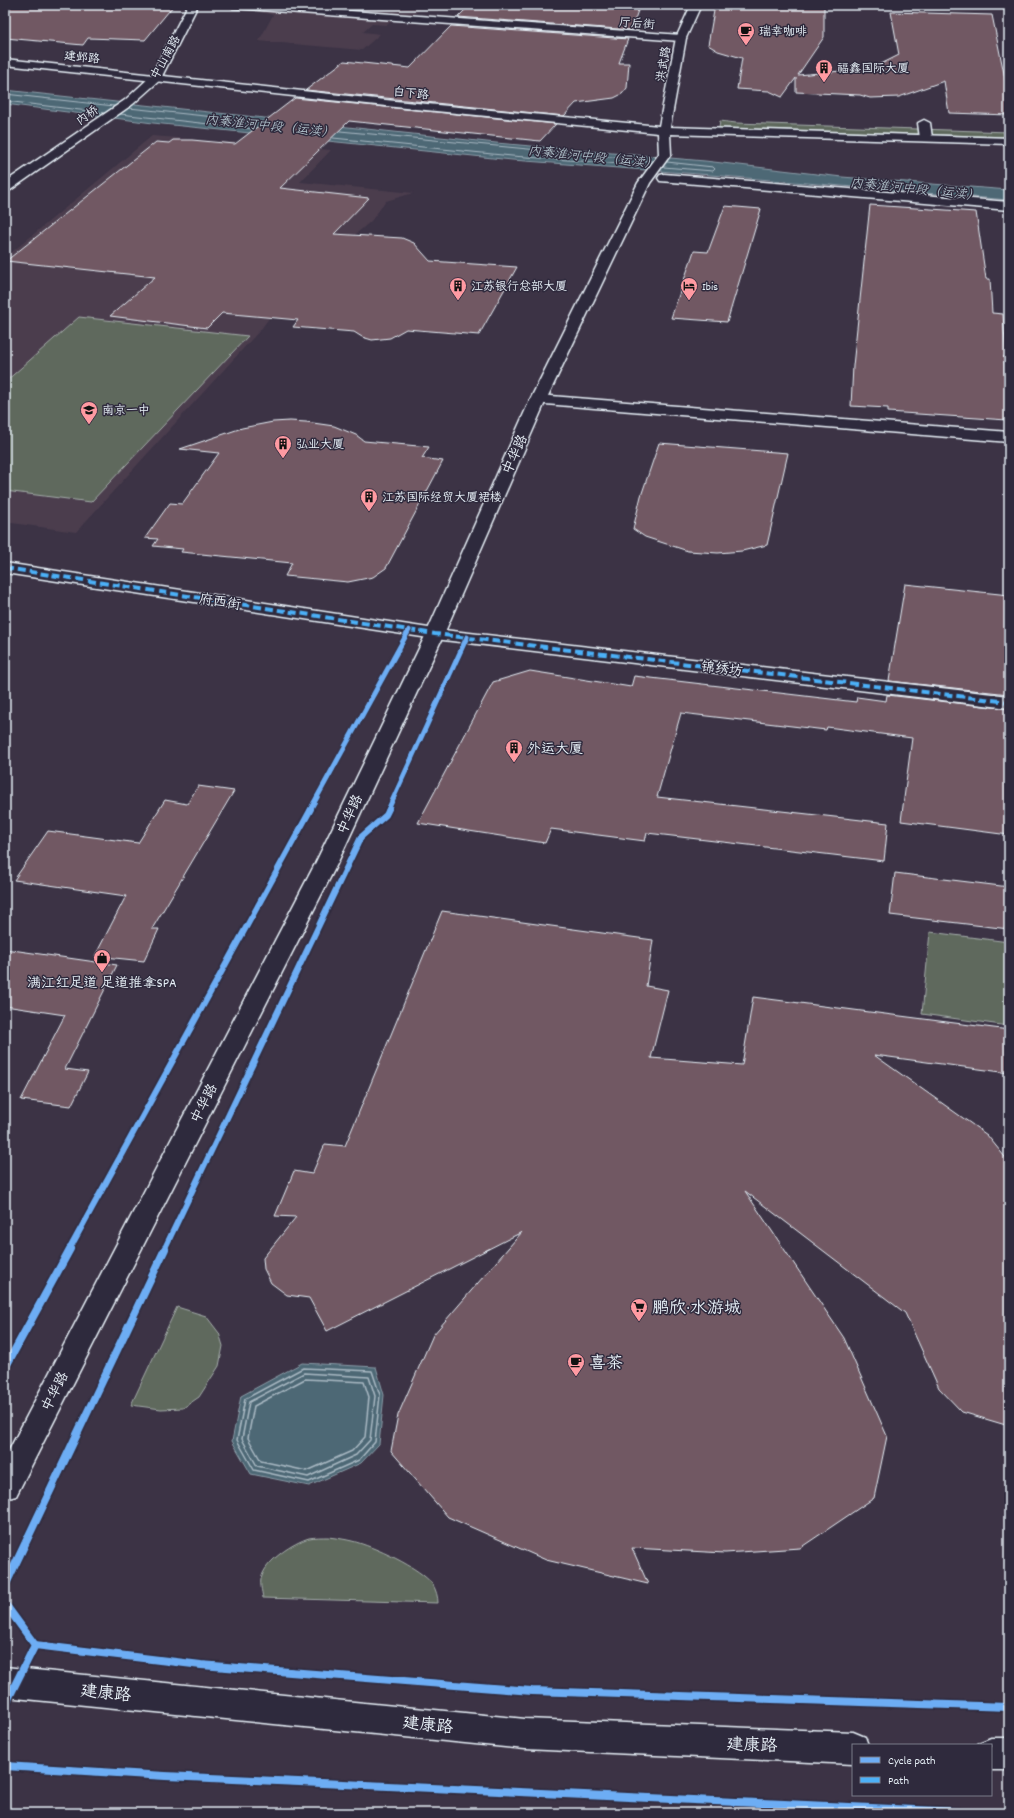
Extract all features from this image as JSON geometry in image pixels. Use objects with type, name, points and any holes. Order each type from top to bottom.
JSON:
[{"type":"main road","name":"中山南路","points":[[156,78],[193,5]]},
{"type":"main road","name":"洪武路","points":[[664,130],[681,38],[696,5]]},
{"type":"main road","name":"建邺路","points":[[5,62],[156,78]]},
{"type":"main road","name":"白下路","points":[[156,78],[395,104],[664,130],[1009,141]]},
{"type":"main road","points":[[924,123],[926,138]]},
{"type":"main road","name":"中华路","points":[[5,1487],[326,864],[435,634],[538,400],[644,183],[665,154],[664,130]]},
{"type":"main road","points":[[664,178],[1009,206]]},
{"type":"main road","points":[[538,400],[1009,437]]},
{"type":"main road","name":"府西街","points":[[5,568],[435,634]]},
{"type":"main road","name":"锦绣坊","points":[[435,634],[1009,702]]},
{"type":"main road","name":"建康路","points":[[5,1682],[525,1734],[852,1748]]},
{"type":"main road","points":[[992,1754],[1009,1754]]},
{"type":"lane","name":"厅后街","points":[[233,5],[681,38]]},
{"type":"lane","points":[[5,188],[129,102],[156,78]]},
{"type":"shaded area","points":[[293,5],[425,5],[413,15]]},
{"type":"shaded area","points":[[266,7],[396,17],[387,25],[372,24],[363,32],[380,34],[362,50],[259,41],[273,15],[260,12]]},
{"type":"shaded area","name":"南京一中","points":[[152,136],[331,150],[300,182],[413,193],[386,201],[371,221],[289,291],[261,329],[76,532],[5,522],[5,258]]},
{"type":"green space","points":[[720,121],[736,123],[1009,132],[1009,137],[719,128]]},
{"type":"green space","points":[[79,317],[248,336],[91,502],[5,491],[5,382]]},
{"type":"green space","points":[[930,932],[1009,942],[1009,1026],[922,1014]]},
{"type":"green space","points":[[177,1307],[206,1316],[219,1333],[223,1346],[219,1366],[199,1397],[183,1408],[161,1409],[131,1405]]},
{"type":"green space","points":[[328,1537],[361,1544],[396,1558],[408,1565],[427,1578],[433,1585],[437,1594],[438,1603],[263,1598],[261,1578],[269,1564],[275,1558],[288,1548],[303,1540],[309,1538]]},
{"type":"water","name":"内秦淮河中段（运渎）","points":[[5,90],[496,143],[705,161],[842,177],[1009,190],[1009,200],[512,160],[153,123],[5,104]]},
{"type":"water","points":[[302,1363],[376,1367],[384,1395],[379,1444],[361,1463],[309,1486],[251,1474],[232,1441],[241,1396]]},
{"type":"building","points":[[15,5],[174,5],[145,40],[88,38],[83,45],[5,38],[5,11]]},
{"type":"building","points":[[470,5],[640,5],[631,30],[458,17]]},
{"type":"building","points":[[715,5],[824,5],[824,37],[798,75],[873,68],[899,55],[891,12],[992,15],[1009,98],[1009,115],[949,113],[944,81],[899,97],[870,98],[860,95],[796,92],[796,78],[782,97],[769,91],[737,89],[742,58],[718,51],[708,45]]},
{"type":"building","points":[[451,26],[628,39],[619,63],[629,63],[627,88],[622,94],[614,98],[576,103],[564,116],[306,90],[344,61],[410,68]]},
{"type":"building","points":[[295,98],[556,124],[540,141],[349,121],[280,188],[369,198],[334,234],[402,238],[414,243],[430,261],[517,267],[479,335],[406,329],[390,338],[372,340],[362,337],[354,332],[293,327],[298,320],[222,313],[207,328],[110,316],[155,277],[6,261],[156,142],[169,143],[173,140],[192,140],[235,144]]},
{"type":"building","points":[[870,205],[976,212],[986,279],[990,279],[992,313],[1003,314],[1006,357],[1004,356],[1007,420],[888,412],[888,408],[851,406],[853,366]]},
{"type":"building","points":[[725,206],[761,209],[727,322],[671,318],[694,251],[708,252]]},
{"type":"building","points":[[290,421],[334,426],[356,435],[364,441],[429,447],[422,458],[443,461],[386,568],[373,577],[348,582],[285,576],[292,563],[181,552],[183,549],[153,546],[158,539],[145,538],[170,503],[182,504],[219,453],[180,449],[242,428],[273,422]]},
{"type":"building","points":[[659,443],[788,453],[767,545],[742,551],[718,553],[688,551],[645,537],[633,529],[641,496]]},
{"type":"building","points":[[905,584],[1009,595],[1009,694],[889,681]]},
{"type":"building","points":[[530,671],[631,687],[634,676],[856,702],[857,697],[886,701],[887,695],[1009,709],[1009,835],[901,821],[912,738],[827,727],[826,730],[681,713],[657,797],[888,823],[884,861],[647,833],[645,841],[551,829],[545,843],[418,823],[493,682]]},
{"type":"building","points":[[198,786],[234,791],[152,929],[159,929],[144,961],[95,956],[126,896],[14,880],[48,831],[138,843],[165,800],[187,804]]},
{"type":"building","points":[[895,873],[1009,887],[1009,929],[890,915]]},
{"type":"building","name":"鹏欣·水游城","points":[[442,911],[653,940],[646,986],[668,990],[651,1058],[742,1065],[753,997],[1009,1030],[1009,1073],[874,1055],[987,1135],[1009,1162],[1009,1426],[962,1412],[939,1388],[905,1313],[745,1191],[844,1338],[887,1436],[874,1498],[800,1548],[725,1553],[632,1548],[648,1584],[546,1560],[448,1517],[391,1451],[398,1415],[433,1335],[522,1232],[327,1331],[309,1298],[287,1295],[271,1283],[264,1269],[263,1258],[296,1217],[275,1216],[294,1171],[312,1174],[325,1144],[345,1146]]},
{"type":"building","points":[[5,949],[117,965],[65,1069],[88,1072],[71,1106],[21,1100],[65,1015],[5,1006]]},
{"type":"marked path","points":[[5,568],[435,634],[1009,702]]},
{"type":"cycle path","points":[[5,1368],[409,630]]},
{"type":"cycle path","points":[[5,1586],[355,849],[361,837],[386,815],[467,637]]},
{"type":"cycle path","points":[[5,1604],[35,1645],[5,1705]]},
{"type":"cycle path","points":[[35,1645],[201,1665],[532,1691],[1009,1707]]},
{"type":"cycle path","points":[[5,1766],[165,1776],[981,1813]]},
{"type":"place","name":"瑞幸咖啡","points":[[746,46]]},
{"type":"place","name":"福鑫国际大厦","points":[[824,83]]},
{"type":"place","name":"江苏银行总部大厦","points":[[458,301]]},
{"type":"place","name":"Ibis","points":[[689,301]]},
{"type":"place","name":"南京一中","points":[[89,425]]},
{"type":"place","name":"弘业大厦","points":[[283,459]]},
{"type":"place","name":"江苏国际经贸大厦裙楼","points":[[369,512]]},
{"type":"place","name":"外运大厦","points":[[514,763]]},
{"type":"place","name":"满江红足道 足道推拿SPA","points":[[102,973]]},
{"type":"place","name":"鹏欣·水游城","points":[[639,1322]]},
{"type":"place","name":"喜茶","points":[[576,1377]]}]
